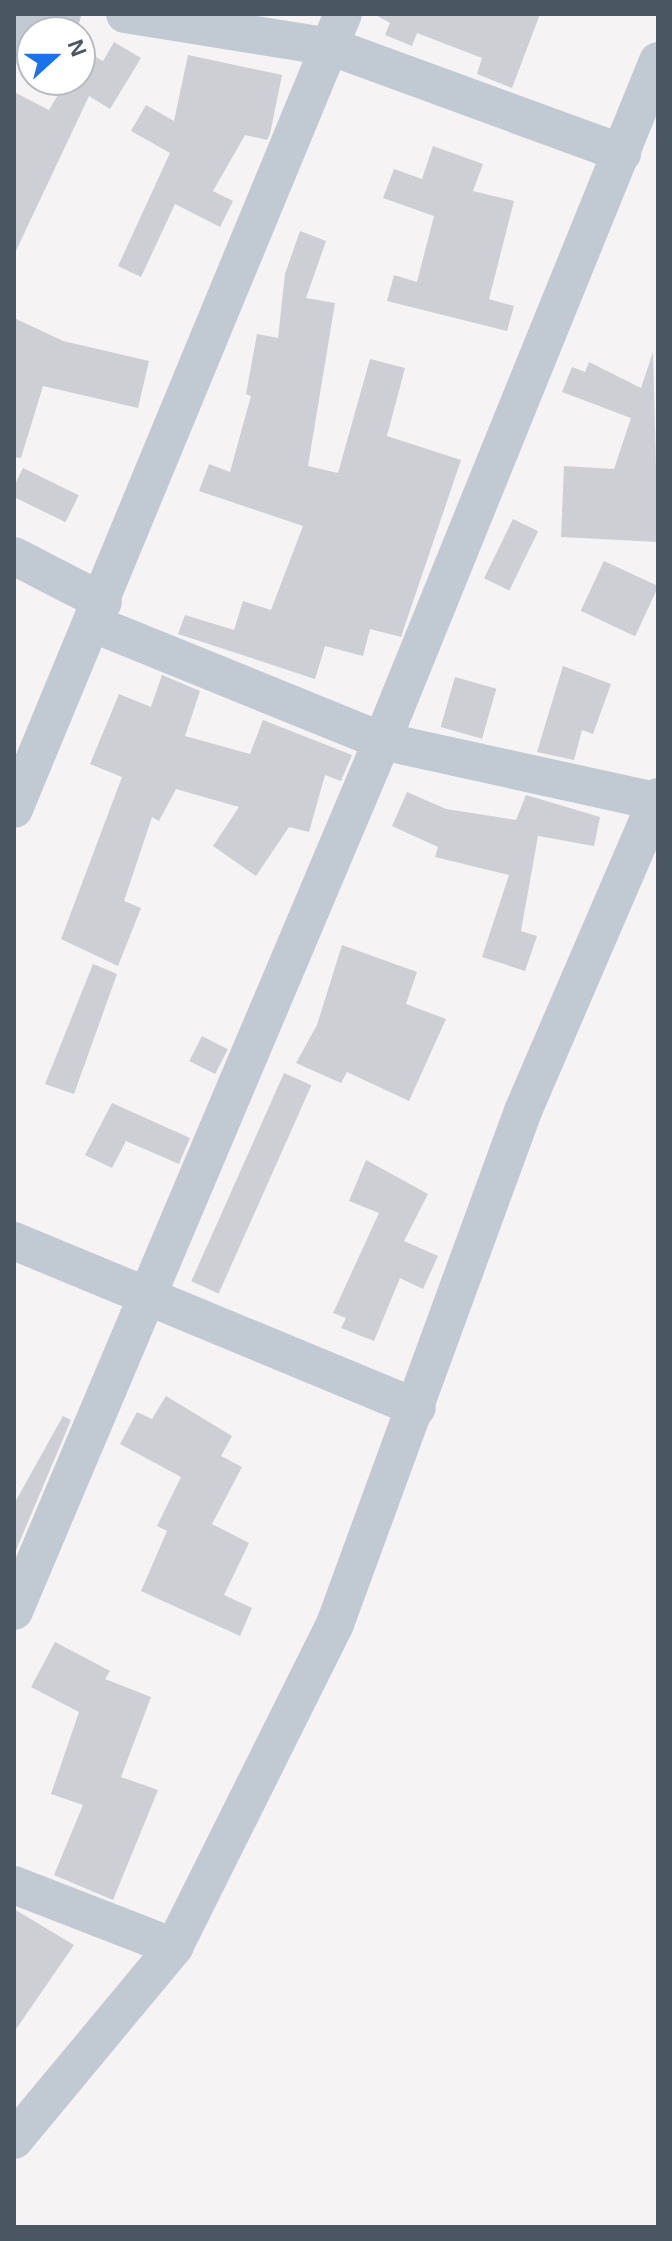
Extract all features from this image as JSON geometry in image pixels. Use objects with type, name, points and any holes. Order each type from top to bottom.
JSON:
[{"type":"street","points":[[14,34],[62,14]]},
{"type":"street","points":[[125,14],[338,31],[622,153]]},
{"type":"street","points":[[14,809],[338,31]]},
{"type":"street","points":[[14,1611],[382,741],[658,61]]},
{"type":"street","points":[[14,556],[98,613],[382,741],[657,799],[523,1111],[417,1408],[335,1624],[174,1947],[14,2140]]},
{"type":"street","points":[[14,1241],[150,1294],[417,1408]]},
{"type":"street","points":[[14,1885],[174,1947]]},
{"type":"building","points":[[374,14],[540,14],[512,88],[477,74],[482,58],[417,33],[412,46],[385,35],[390,23]]},
{"type":"building","points":[[114,42],[141,58],[110,109],[89,96],[96,96],[96,57],[103,61]]},
{"type":"building","points":[[188,55],[282,75],[270,134],[267,140],[245,135],[213,191],[233,201],[220,227],[175,204],[141,277],[118,266],[170,153],[131,131],[146,105],[174,121]]},
{"type":"building","points":[[14,92],[16,96],[49,110],[57,96],[89,96],[14,255]]},
{"type":"building","points":[[433,146],[483,164],[473,191],[514,201],[489,299],[514,306],[507,331],[387,301],[394,275],[417,282],[434,216],[383,198],[394,169],[422,179]]},
{"type":"building","points":[[300,231],[326,241],[306,298],[335,303],[308,466],[338,473],[370,359],[405,368],[387,436],[461,460],[401,637],[370,629],[363,656],[325,646],[315,679],[178,634],[185,615],[234,630],[243,601],[271,610],[303,526],[199,491],[209,464],[230,472],[251,396],[246,394],[257,334],[278,338],[285,274]]},
{"type":"building","points":[[14,318],[63,341],[149,361],[138,408],[43,386],[21,458],[14,457]]},
{"type":"building","points":[[653,352],[658,542],[561,537],[564,466],[614,469],[631,418],[562,392],[572,367],[585,372],[589,362],[641,388]]},
{"type":"building","points":[[23,468],[79,495],[66,522],[14,497],[14,486]]},
{"type":"building","points":[[513,519],[538,531],[509,591],[484,578]]},
{"type":"building","points":[[604,561],[658,586],[635,636],[581,611]]},
{"type":"building","points":[[563,666],[611,684],[593,734],[582,730],[574,760],[537,752]]},
{"type":"building","points":[[162,675],[200,691],[185,736],[250,754],[263,720],[352,755],[341,781],[325,775],[309,832],[289,827],[256,876],[213,846],[239,807],[176,789],[159,821],[152,817],[124,901],[141,908],[118,966],[61,939],[122,777],[90,764],[119,694],[151,707]]},
{"type":"building","points":[[455,677],[496,689],[482,739],[441,727]]},
{"type":"building","points":[[407,792],[446,809],[516,820],[526,795],[600,817],[594,846],[538,836],[521,931],[537,936],[525,971],[482,957],[509,875],[435,857],[438,847],[392,826]]},
{"type":"building","points":[[342,945],[417,972],[406,1004],[446,1019],[409,1101],[347,1072],[341,1083],[296,1063],[317,1025]]},
{"type":"building","points":[[93,964],[117,974],[74,1094],[45,1084]]},
{"type":"building","points":[[202,1036],[228,1049],[215,1074],[189,1061]]},
{"type":"building","points":[[284,1073],[311,1085],[219,1293],[191,1281]]},
{"type":"building","points":[[112,1103],[190,1138],[179,1164],[126,1141],[112,1168],[85,1155]]},
{"type":"building","points":[[366,1160],[428,1194],[404,1241],[438,1256],[423,1289],[400,1278],[374,1341],[341,1328],[346,1318],[333,1313],[379,1213],[349,1201]]},
{"type":"building","points":[[166,1396],[232,1436],[221,1456],[242,1467],[212,1524],[249,1543],[224,1595],[252,1608],[240,1636],[141,1591],[167,1531],[157,1526],[181,1477],[120,1444],[137,1412],[152,1419]]},
{"type":"building","points":[[63,1416],[71,1420],[14,1555],[14,1504]]},
{"type":"building","points":[[55,1642],[110,1671],[105,1679],[151,1697],[121,1777],[158,1790],[113,1900],[54,1875],[83,1805],[51,1794],[79,1712],[31,1687]]},
{"type":"building","points":[[14,1909],[74,1945],[14,2032]]}]
